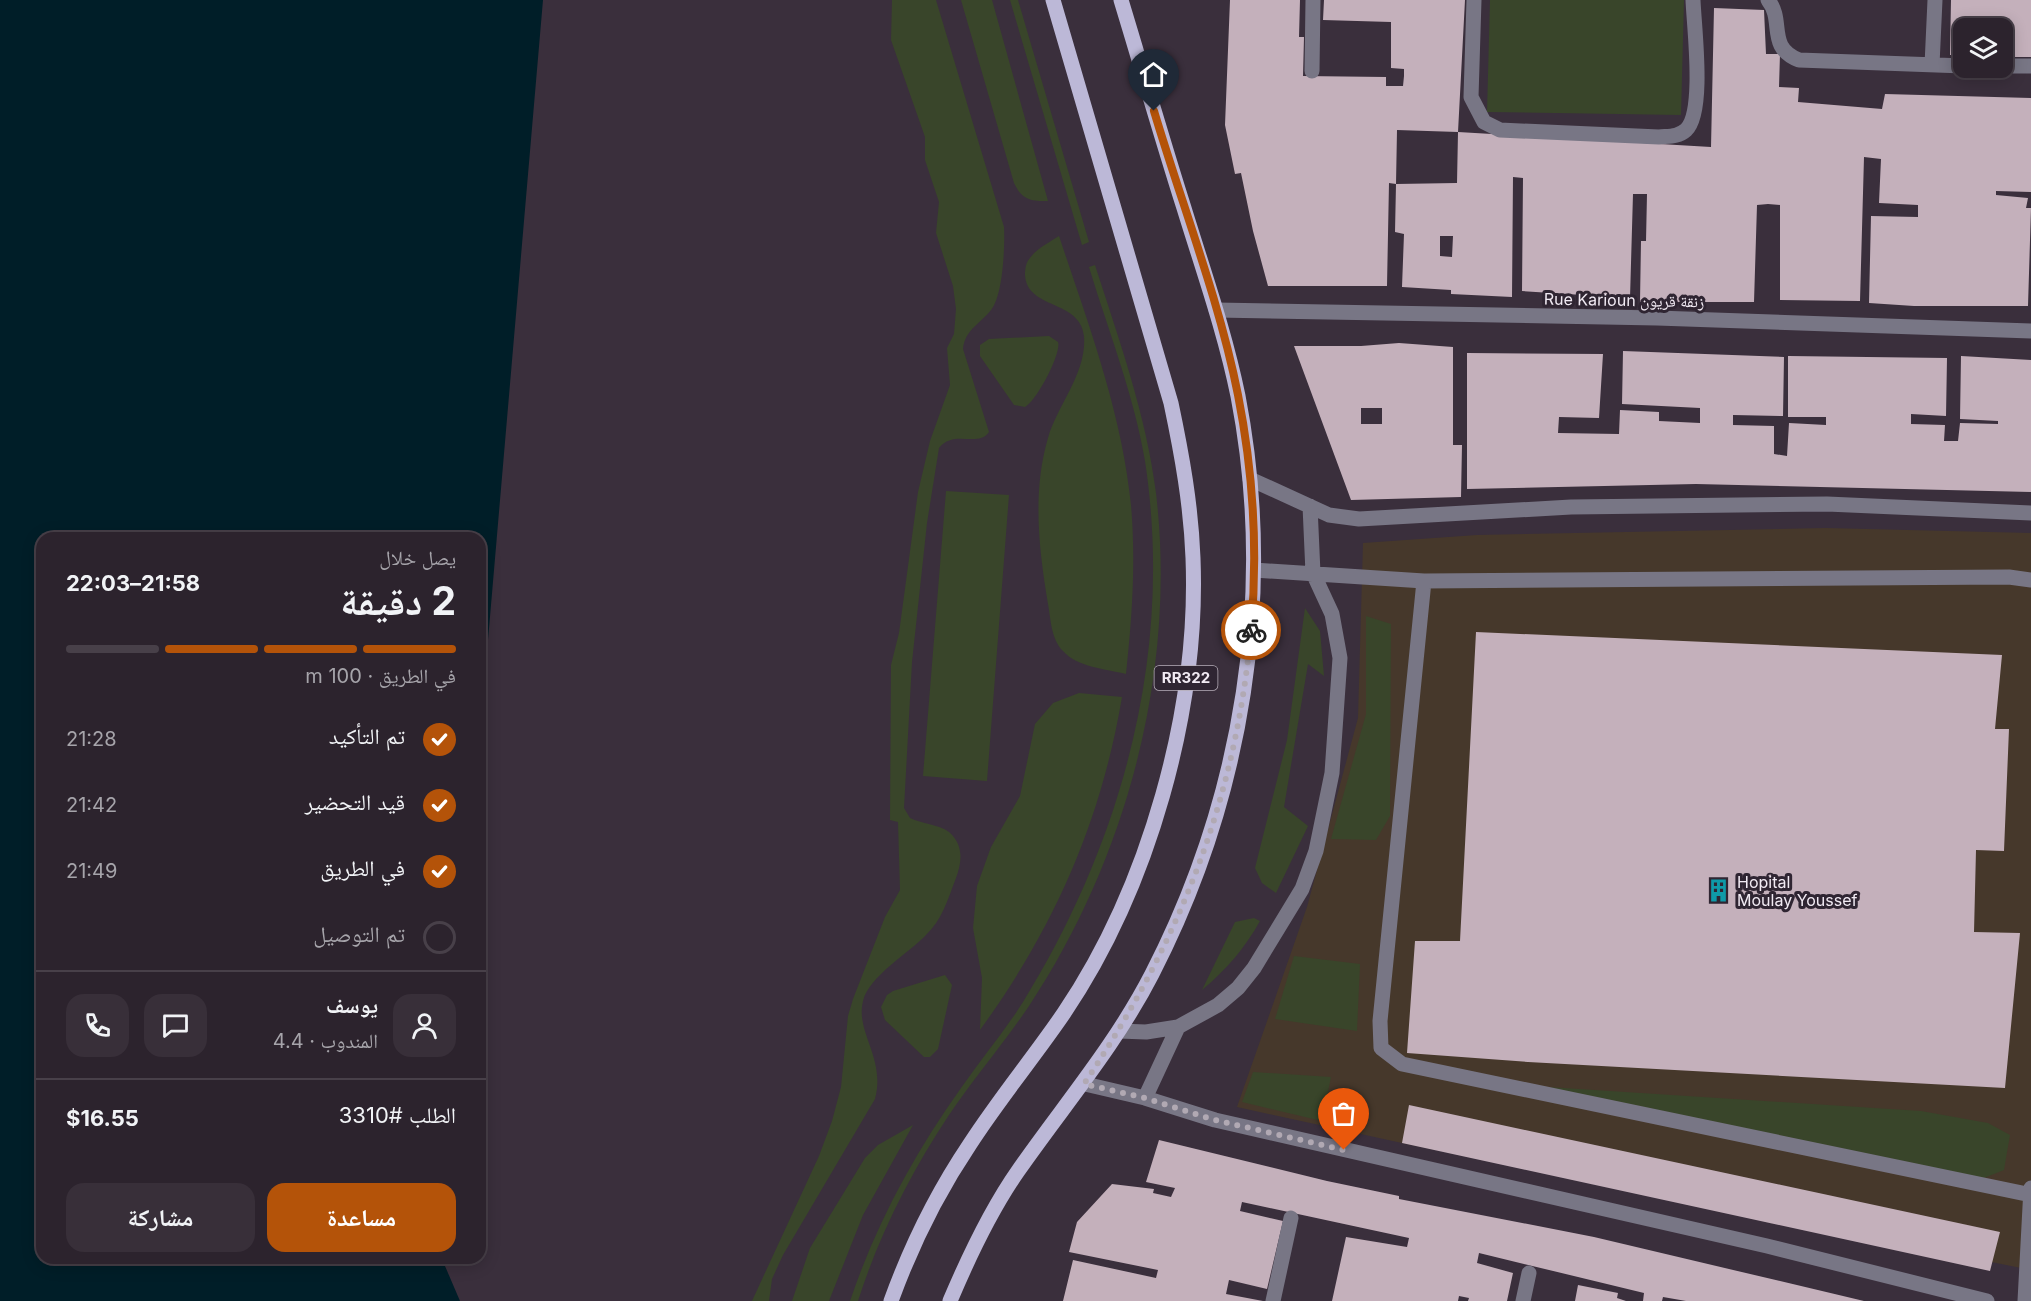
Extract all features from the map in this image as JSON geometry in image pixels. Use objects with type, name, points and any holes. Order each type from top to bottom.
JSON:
[{"type":"main road","name":"RR322","points":[[891,1301],[918,1234],[942,1188],[969,1144],[1064,1012],[1116,919],[1140,860],[1169,769],[1188,665],[1193,612],[1193,559],[1190,507],[1182,455],[1171,403],[1053,0]]},
{"type":"main road","points":[[950,1301],[989,1219],[1018,1172],[1084,1084],[1119,1031],[1151,976],[1202,860],[1221,799],[1232,754],[1248,663],[1254,570],[1250,479],[1238,394],[1216,310],[1121,0]]},
{"type":"street","points":[[1312,71],[1313,0]]},
{"type":"street","points":[[1474,0],[1471,97],[1484,122],[1500,130],[1659,137],[1676,136],[1686,130],[1695,109],[1693,0]]},
{"type":"street","points":[[1768,0],[1775,14],[1782,48],[1789,56],[1799,60],[1953,66]]},
{"type":"street","points":[[1932,65],[1935,0]]},
{"type":"street","points":[[2013,66],[2031,66]]},
{"type":"street","name":"Rue Karioun زنقة قريون","points":[[1216,310],[1646,318],[2031,331]]},
{"type":"street","points":[[1250,479],[1329,515],[1359,519],[1571,507],[1827,504],[2031,513]]},
{"type":"street","points":[[1119,1031],[1146,1032],[1178,1027],[1218,1005],[1238,988],[1254,968],[1302,889],[1316,851],[1332,773],[1340,658],[1332,614],[1313,573],[1310,506]]},
{"type":"street","points":[[1254,570],[1424,581],[2009,577],[2031,580]]},
{"type":"street","points":[[1424,581],[1380,1021],[1381,1048],[1402,1064],[2031,1195]]},
{"type":"street","points":[[1145,1098],[1178,1027]]},
{"type":"street","points":[[1084,1084],[1145,1098],[1215,1120],[1756,1243],[1987,1301]]},
{"type":"street","points":[[2025,1301],[2031,1188]]},
{"type":"street","points":[[1273,1301],[1291,1218]]},
{"type":"street","points":[[1523,1301],[1529,1273]]},
{"type":"shaded area","points":[[1826,528],[2031,533],[2031,1270],[1402,1143],[1237,1107],[1307,907],[1358,718],[1363,543],[1477,535]]},
{"type":"green space","points":[[892,0],[936,0],[1004,227],[1003,268],[996,300],[989,313],[967,336],[963,349],[989,432],[979,439],[952,440],[939,448],[927,523],[912,662],[904,808],[910,818],[949,832],[957,842],[960,860],[958,872],[944,909],[932,929],[890,965],[867,992],[862,1012],[863,1024],[877,1071],[875,1099],[783,1255],[772,1279],[769,1301],[752,1301],[819,1156],[832,1121],[841,1087],[848,1016],[853,999],[885,917],[900,890],[898,822],[890,820],[891,665],[899,633],[918,492],[930,441],[950,385],[947,348],[954,334],[956,309],[953,286],[936,233],[939,202],[925,160],[925,137],[891,40]]},
{"type":"green space","points":[[961,0],[992,0],[1048,201],[1037,201],[1024,196],[1014,183]]},
{"type":"green space","points":[[1010,0],[1018,0],[1089,242],[1082,245]]},
{"type":"green space","points":[[1490,0],[1684,0],[1681,115],[1487,112]]},
{"type":"green space","points":[[1059,236],[1112,402],[1127,471],[1131,505],[1133,569],[1126,674],[1084,664],[1063,651],[1052,629],[1045,584],[1039,521],[1043,458],[1053,425],[1077,376],[1084,350],[1084,336],[1080,324],[1073,316],[1034,294],[1028,286],[1025,273],[1027,264],[1033,255]]},
{"type":"green space","points":[[1095,265],[1139,406],[1156,493],[1161,560],[1159,627],[1151,694],[1137,760],[1118,825],[1093,888],[1063,949],[1029,1006],[935,1137],[909,1181],[886,1228],[858,1301],[850,1301],[884,1217],[912,1164],[944,1113],[1023,1002],[1058,940],[1088,876],[1113,810],[1132,742],[1146,673],[1152,603],[1152,532],[1145,461],[1140,436],[1089,267]]},
{"type":"green space","points":[[1049,336],[1058,342],[1058,348],[1047,377],[1030,403],[1025,407],[1014,405],[980,356],[980,345],[989,339]]},
{"type":"green space","points":[[946,491],[1009,495],[987,781],[923,776]]},
{"type":"green space","points":[[1305,608],[1320,631],[1324,676],[1308,664],[1284,807],[1308,826],[1276,893],[1262,883],[1255,868],[1287,740]]},
{"type":"green space","points":[[1366,616],[1391,624],[1390,816],[1376,840],[1331,839],[1366,714]]},
{"type":"green space","points":[[1079,693],[1122,697],[1101,787],[1071,872],[1052,913],[1006,992],[980,1030],[982,978],[973,928],[977,886],[991,847],[1020,796],[1035,724],[1053,703]]},
{"type":"green space","points":[[1254,918],[1260,921],[1248,940],[1219,975],[1202,990],[1235,922]]},
{"type":"green space","points":[[1294,956],[1360,964],[1357,1031],[1275,1019]]},
{"type":"green space","points":[[945,975],[952,985],[938,1049],[930,1057],[924,1057],[885,1020],[881,1007],[887,995],[893,991]]},
{"type":"green space","points":[[1253,1072],[1331,1077],[1322,1121],[1242,1102]]},
{"type":"green space","points":[[1548,1087],[1921,1111],[1988,1123],[2010,1135],[2004,1170],[1984,1178]]},
{"type":"green space","points":[[913,1125],[863,1215],[829,1301],[792,1301],[810,1248],[865,1158],[878,1145]]},
{"type":"water","points":[[0,0],[543,0],[486,663],[486,532],[36,532],[36,1264],[444,1264],[460,1301],[0,1301]]},
{"type":"building","points":[[1230,0],[1300,0],[1299,37],[1304,37],[1303,76],[1386,77],[1386,86],[1403,86],[1404,69],[1391,68],[1391,22],[1323,20],[1324,0],[1465,0],[1458,132],[1397,130],[1396,184],[1389,183],[1387,286],[1268,286],[1253,231],[1241,173],[1235,174],[1225,125]]},
{"type":"building","points":[[1951,0],[2031,0],[2031,57],[2013,57],[2013,18],[1953,18],[1953,55],[1950,55]]},
{"type":"building","points":[[1714,8],[1764,10],[1766,54],[1780,54],[1779,87],[1799,88],[1798,102],[1882,109],[1885,94],[2031,98],[2031,192],[1996,191],[1996,195],[2028,198],[2026,208],[2031,208],[2028,306],[1914,306],[1869,303],[1871,216],[1918,217],[1918,205],[1879,203],[1881,159],[1864,157],[1860,301],[1780,300],[1780,205],[1768,204],[1757,205],[1754,302],[1640,302],[1641,241],[1646,241],[1647,194],[1633,194],[1630,298],[1522,291],[1523,178],[1513,177],[1512,297],[1451,294],[1451,290],[1402,287],[1404,234],[1395,232],[1396,184],[1457,183],[1458,132],[1711,147]],"holes":[[[1440,236],[1453,236],[1452,257],[1440,256]]]},
{"type":"building","points":[[1399,343],[1453,347],[1453,445],[1462,445],[1461,497],[1351,500],[1294,346],[1361,346]],"holes":[[[1361,408],[1382,408],[1382,424],[1361,424]]]},
{"type":"building","points":[[1623,351],[1784,357],[1783,416],[1733,415],[1733,425],[1774,426],[1774,454],[1787,456],[1789,423],[1826,425],[1826,417],[1788,417],[1788,356],[1947,358],[1946,416],[1911,414],[1911,424],[1945,425],[1944,441],[1958,441],[1960,423],[1998,424],[1998,421],[1960,419],[1961,356],[2031,360],[2031,492],[1696,484],[1467,489],[1467,353],[1603,354],[1599,418],[1559,417],[1558,433],[1619,434],[1620,410],[1659,412],[1659,421],[1700,423],[1700,408],[1622,404]]},
{"type":"building","name":"Hopital Moulay Youssef","points":[[1476,632],[2002,655],[1995,729],[2009,729],[2004,851],[1976,850],[1974,932],[2020,933],[2005,1088],[1528,1062],[1407,1053],[1415,941],[1460,941]]},
{"type":"building","points":[[1409,1105],[2000,1232],[1990,1271],[1402,1143]]},
{"type":"building","points":[[1159,1140],[1399,1196],[1399,1199],[1594,1237],[1864,1301],[1686,1301],[1663,1297],[1662,1301],[1643,1301],[1644,1293],[1479,1253],[1477,1263],[1513,1273],[1507,1301],[1468,1301],[1469,1298],[1459,1296],[1458,1301],[1332,1301],[1346,1237],[1407,1247],[1409,1238],[1242,1202],[1240,1211],[1283,1221],[1267,1289],[1229,1280],[1226,1294],[1263,1301],[1063,1301],[1073,1260],[1156,1278],[1158,1270],[1069,1252],[1077,1222],[1112,1184],[1154,1189],[1153,1193],[1171,1197],[1175,1188],[1146,1182]]},
{"type":"building","points":[[1578,1285],[1618,1293],[1617,1298],[1626,1301],[1575,1301]]},
{"type":"way so far","points":[[1251,630],[1248,663],[1232,754],[1202,860],[1151,976],[1119,1031],[1084,1084],[1145,1098],[1215,1120],[1344,1150]]},
{"type":"place","name":"Hopital Moulay Youssef","points":[[1719,891]]},
{"type":"route","points":[[1154,111],[1216,310],[1238,394],[1250,479],[1254,570],[1251,630]]}]
